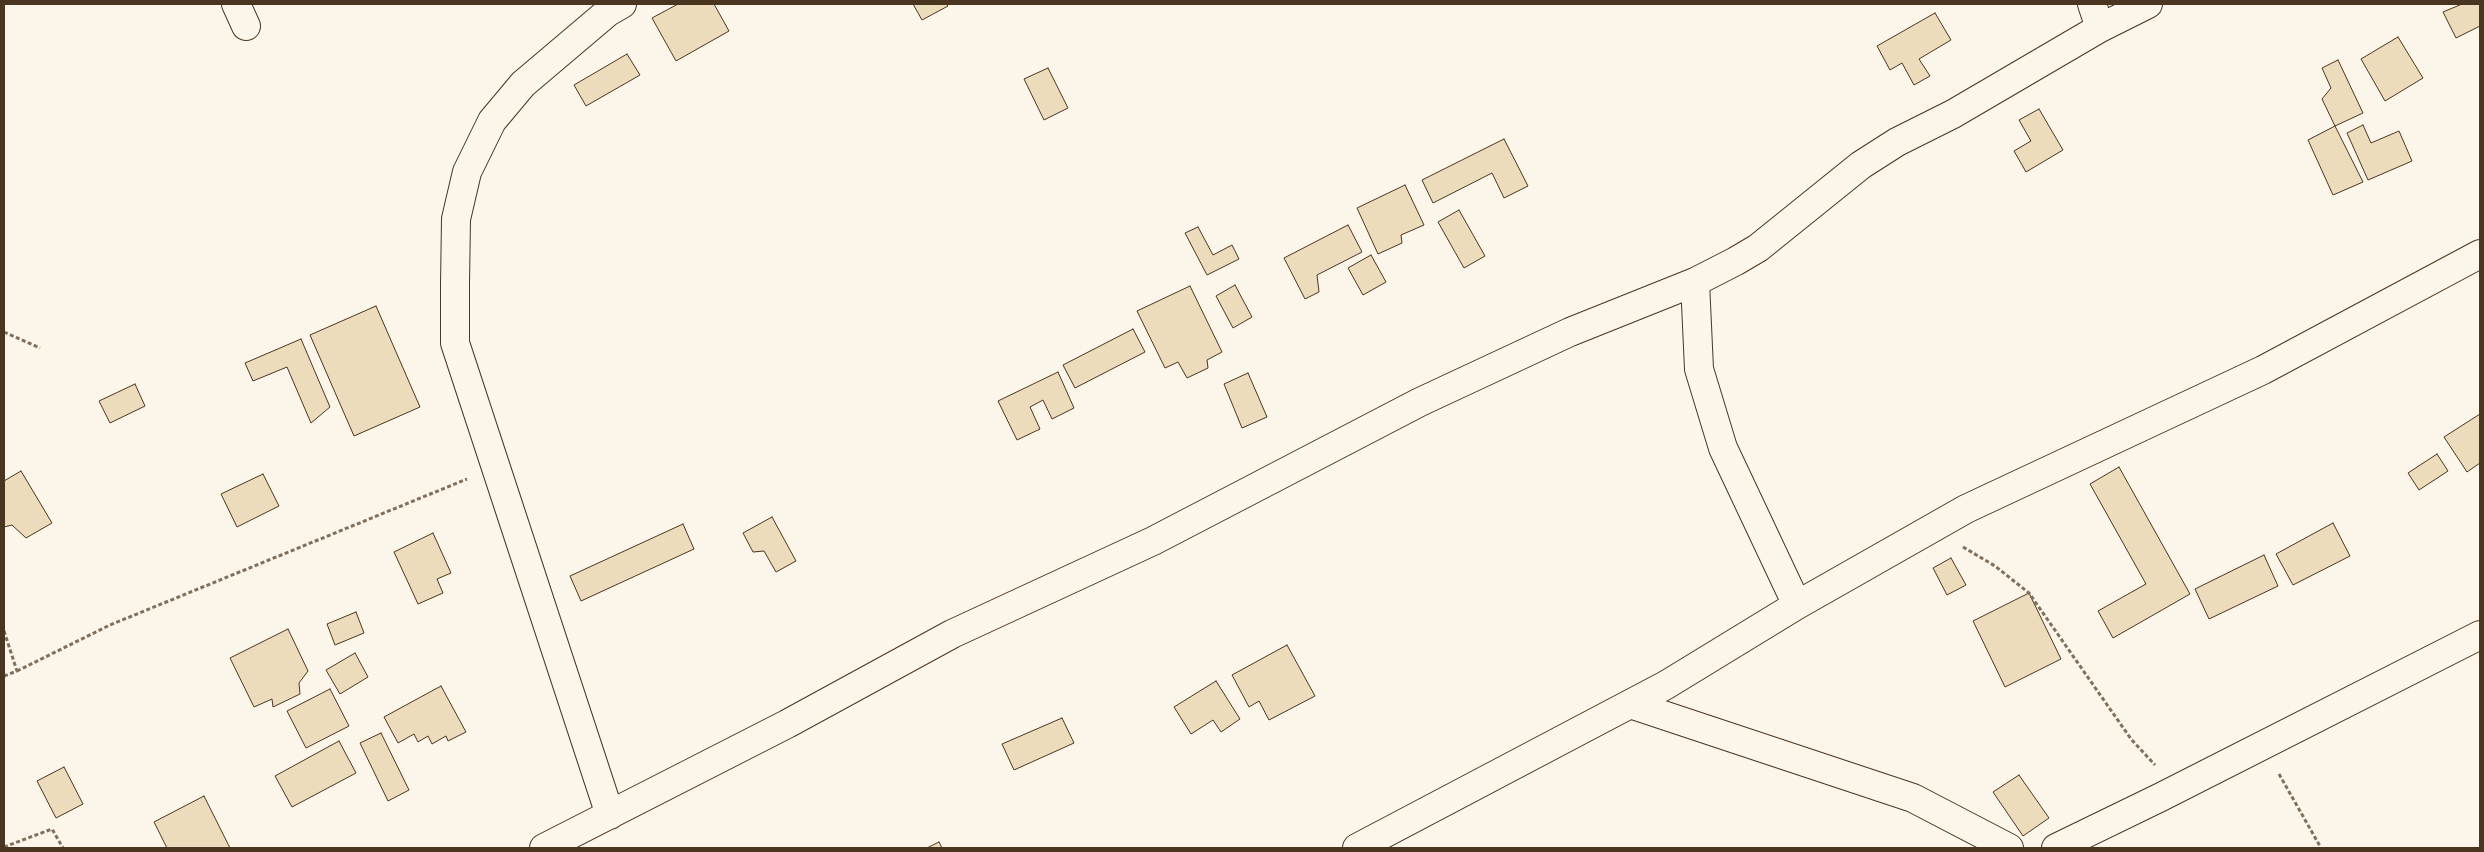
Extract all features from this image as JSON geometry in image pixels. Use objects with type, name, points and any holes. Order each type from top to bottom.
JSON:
[{"type":"street","points":[[610,815],[455,343],[456,219],[467,172],[492,121],[523,84],[608,12],[622,4]]},
{"type":"street","points":[[544,848],[787,724],[952,634],[1153,540],[1420,402],[1570,332],[1695,282],[1736,261],[1758,248],[1861,166],[1897,142],[1953,114],[2096,16],[2148,4]]},
{"type":"street","points":[[1357,848],[1666,685],[1797,605],[1922,536],[1966,509],[2263,370],[2480,254]]},
{"type":"street","points":[[1695,282],[1699,369],[1723,448],[1797,605]]},
{"type":"street","points":[[2056,848],[2161,797],[2480,635]]},
{"type":"street","points":[[1630,704],[1913,798],[2009,848]]},
{"type":"path","points":[[4,332],[40,348]]},
{"type":"path","points":[[4,676],[110,625],[357,526],[496,467]]},
{"type":"path","points":[[1922,536],[1964,548],[1995,566],[2028,593],[2131,739],[2160,768]]},
{"type":"path","points":[[4,631],[17,670]]},
{"type":"path","points":[[2277,771],[2284,780],[2321,848]]},
{"type":"path","points":[[4,847],[52,829],[62,848]]},
{"type":"building","points":[[678,4],[714,4],[729,31],[676,61],[652,18]]},
{"type":"building","points":[[913,4],[946,4],[948,6],[922,20]]},
{"type":"building","points":[[2462,4],[2480,4],[2480,26],[2456,38],[2443,12]]},
{"type":"building","points":[[1935,13],[1951,40],[1919,59],[1930,76],[1914,85],[1902,63],[1890,70],[1877,46]]},
{"type":"building","points":[[2398,37],[2423,78],[2385,101],[2361,59]]},
{"type":"building","points":[[627,54],[640,75],[586,106],[574,85]]},
{"type":"building","points":[[2338,60],[2363,113],[2335,126],[2322,99],[2331,88],[2322,68]]},
{"type":"building","points":[[1048,68],[1068,108],[1044,120],[1024,79]]},
{"type":"building","points":[[2039,109],[2063,150],[2026,172],[2014,151],[2031,141],[2019,120]]},
{"type":"building","points":[[2363,125],[2371,143],[2399,131],[2412,161],[2368,180],[2347,133]]},
{"type":"building","points":[[2335,126],[2363,182],[2333,195],[2308,140]]},
{"type":"building","points":[[1504,139],[1528,186],[1504,198],[1492,173],[1433,203],[1422,180]]},
{"type":"building","points":[[1405,185],[1424,225],[1401,235],[1402,243],[1378,254],[1357,208]]},
{"type":"building","points":[[1459,210],[1485,256],[1464,268],[1438,222]]},
{"type":"building","points":[[1348,225],[1362,252],[1317,275],[1319,292],[1305,299],[1284,258]]},
{"type":"building","points":[[1198,227],[1213,255],[1232,245],[1239,259],[1207,275],[1185,233]]},
{"type":"building","points":[[1371,255],[1386,282],[1363,295],[1348,268]]},
{"type":"building","points":[[1235,285],[1252,317],[1233,328],[1216,296]]},
{"type":"building","points":[[1190,286],[1222,352],[1207,360],[1208,368],[1187,378],[1178,362],[1165,368],[1137,311]]},
{"type":"building","points":[[376,306],[420,407],[354,436],[310,335]]},
{"type":"building","points":[[1133,329],[1145,352],[1075,388],[1063,365]]},
{"type":"building","points":[[301,339],[330,407],[311,423],[287,367],[253,381],[245,363]]},
{"type":"building","points":[[1058,372],[1074,408],[1052,419],[1043,400],[1030,407],[1040,429],[1017,440],[998,401]]},
{"type":"building","points":[[1248,373],[1267,417],[1242,428],[1224,384]]},
{"type":"building","points":[[135,384],[145,406],[110,423],[99,401]]},
{"type":"building","points":[[2480,414],[2480,463],[2467,472],[2444,437]]},
{"type":"building","points":[[2437,454],[2448,471],[2419,490],[2408,473]]},
{"type":"building","points":[[2119,467],[2190,594],[2113,638],[2098,611],[2146,584],[2090,484]]},
{"type":"building","points":[[21,471],[52,523],[26,538],[12,525],[4,527],[4,481]]},
{"type":"building","points":[[263,474],[279,506],[237,527],[221,494]]},
{"type":"building","points":[[772,517],[796,561],[776,572],[764,551],[753,552],[743,533]]},
{"type":"building","points":[[2333,523],[2350,556],[2293,585],[2276,554]]},
{"type":"building","points":[[683,524],[694,549],[581,601],[570,576]]},
{"type":"building","points":[[433,533],[451,573],[437,579],[443,593],[418,604],[394,552]]},
{"type":"building","points":[[2264,555],[2278,586],[2209,619],[2195,589]]},
{"type":"building","points":[[1951,558],[1966,585],[1947,595],[1933,568]]},
{"type":"building","points":[[2029,593],[2061,659],[2005,687],[1973,621]]},
{"type":"building","points":[[356,612],[364,633],[335,645],[327,624]]},
{"type":"building","points":[[288,629],[308,671],[299,683],[300,694],[273,707],[272,699],[254,707],[230,658]]},
{"type":"building","points":[[1287,645],[1315,696],[1269,720],[1259,701],[1249,707],[1232,675]]},
{"type":"building","points":[[355,653],[368,677],[340,694],[326,670]]},
{"type":"building","points":[[1216,681],[1240,719],[1221,732],[1213,720],[1191,734],[1174,707]]},
{"type":"building","points":[[441,686],[466,732],[448,741],[446,736],[432,744],[428,736],[418,742],[414,734],[398,743],[384,717]]},
{"type":"building","points":[[330,689],[349,726],[306,748],[287,711]]},
{"type":"building","points":[[1062,718],[1074,743],[1014,770],[1002,744]]},
{"type":"building","points":[[381,733],[409,790],[388,801],[360,743]]},
{"type":"building","points":[[339,741],[356,773],[292,807],[275,776]]},
{"type":"building","points":[[64,767],[83,804],[56,818],[37,781]]},
{"type":"building","points":[[2019,775],[2049,818],[2023,836],[1993,792]]},
{"type":"building","points":[[204,796],[230,848],[167,848],[154,822]]},
{"type":"building","points":[[939,842],[942,848],[927,848]]}]
